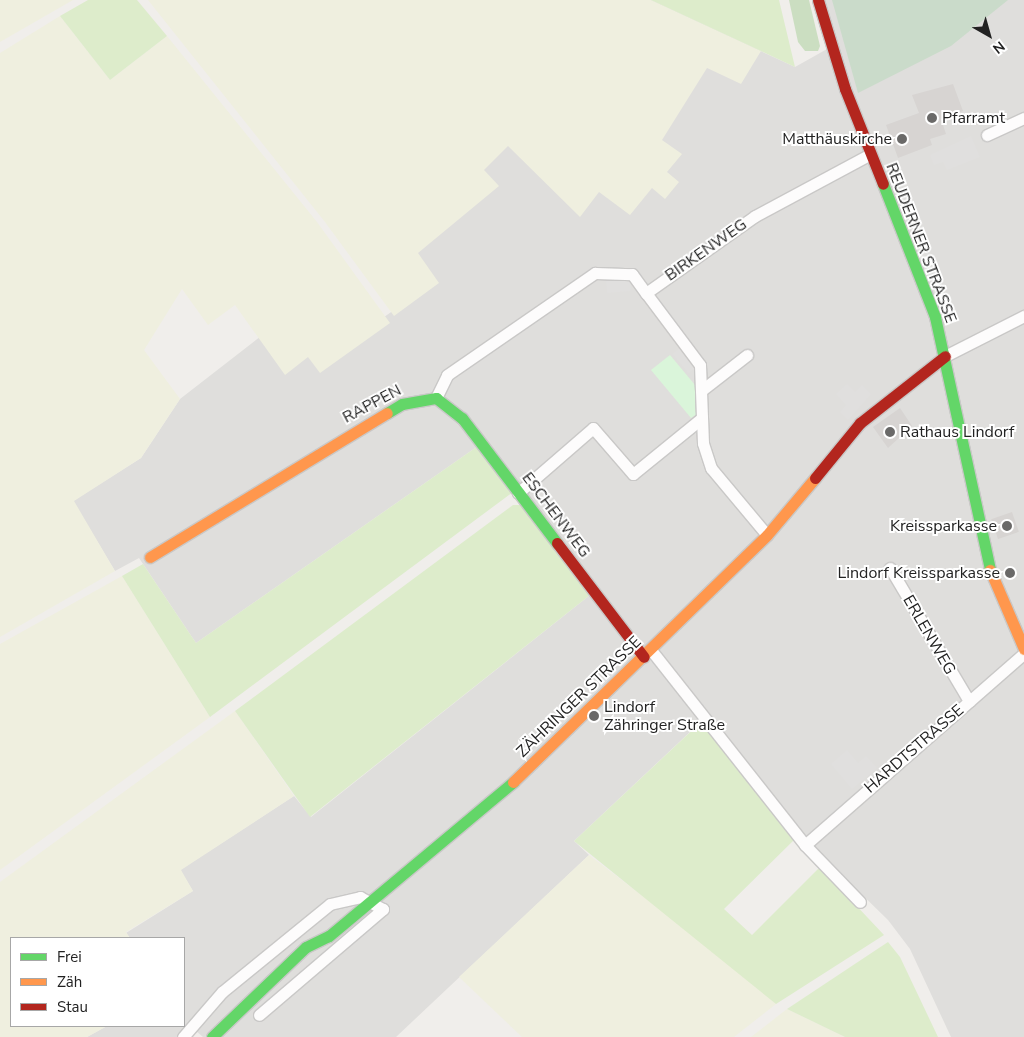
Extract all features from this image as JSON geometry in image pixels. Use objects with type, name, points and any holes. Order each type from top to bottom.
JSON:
[{"type":"street","name":"REUDERNER STRASSE","points":[[818,0],[869,155],[935,317],[945,356],[976,519],[994,584],[1024,649]]},
{"type":"street","points":[[987,135],[1024,118]]},
{"type":"street","name":"BIRKENWEG","points":[[646,293],[755,216],[869,155]]},
{"type":"street","points":[[436,398],[447,375],[595,273],[632,274],[700,365],[703,443],[711,468],[767,535]]},
{"type":"street","points":[[945,356],[1024,316]]},
{"type":"street","points":[[702,390],[748,355]]},
{"type":"street","name":"ZÄHRINGER STRASSE","points":[[212,1037],[273,975],[372,900],[491,802],[648,653],[767,535],[860,423],[945,356]]},
{"type":"street","name":"ESCHENWEG","points":[[436,398],[462,418],[518,493],[648,653]]},
{"type":"street","name":"RAPPEN","points":[[150,557],[402,404],[436,398]]},
{"type":"street","points":[[518,493],[593,428],[633,474],[702,418]]},
{"type":"street","name":"ERLENWEG","points":[[890,568],[968,701]]},
{"type":"street","points":[[648,653],[805,845],[860,902]]},
{"type":"street","name":"HARDTSTRASSE","points":[[805,845],[1024,653]]},
{"type":"street","points":[[183,1037],[222,992],[313,915],[345,898],[372,900],[383,909],[259,1015]]},
{"type":"shaded area","points":[[651,0],[795,67],[836,44],[825,0],[1024,0],[1024,1037],[951,1037],[910,949],[888,920],[803,837],[707,716],[574,841],[589,855],[396,1037],[203,1037],[196,1031],[191,1037],[87,1037],[105,1027],[185,1027],[185,937],[129,937],[126,933],[193,891],[180,870],[294,796],[311,817],[590,595],[478,446],[196,643],[139,558],[115,571],[73,501],[141,458],[180,399],[319,291],[353,339],[435,281],[408,242]]},
{"type":"shaded area","points":[[971,136],[980,157],[947,170],[943,162],[934,165],[930,155]]},
{"type":"shaded area","points":[[630,279],[631,291],[607,293],[606,281]]},
{"type":"shaded area","points":[[681,347],[697,366],[689,373],[673,354]]},
{"type":"shaded area","points":[[847,384],[855,392],[862,385],[871,394],[848,420],[840,412],[846,405],[836,394]]},
{"type":"shaded area","points":[[847,750],[858,763],[866,756],[877,768],[852,789],[831,764]]},
{"type":"green space","points":[[0,0],[73,0],[0,42]]},
{"type":"green space","points":[[88,0],[137,0],[167,36],[110,80],[60,16]]},
{"type":"green space","points":[[148,0],[651,0],[761,51],[741,84],[707,68],[662,140],[682,154],[667,172],[679,182],[665,199],[652,188],[630,215],[599,192],[580,217],[508,146],[484,170],[499,186],[418,253],[439,283],[394,316],[325,222]]},
{"type":"green space","points":[[651,0],[779,0],[795,67],[761,51]]},
{"type":"green space","points":[[789,0],[809,0],[820,46],[818,51],[805,51],[798,42]]},
{"type":"green space","points":[[832,0],[1008,0],[951,46],[858,93]]},
{"type":"green space","points":[[60,16],[110,80],[167,36],[317,222],[390,323],[320,373],[308,357],[285,375],[235,305],[208,325],[182,289],[144,350],[180,399],[141,458],[74,501],[115,571],[0,637],[0,53]]},
{"type":"green space","points":[[670,355],[695,385],[697,414],[691,418],[651,370]]},
{"type":"green space","points":[[478,446],[513,492],[210,717],[122,576],[143,564],[196,643]]},
{"type":"green space","points":[[513,505],[522,505],[590,595],[310,817],[235,711]]},
{"type":"green space","points":[[122,576],[210,717],[0,870],[0,644]]},
{"type":"green space","points":[[235,711],[294,796],[181,870],[193,891],[126,932],[129,937],[10,937],[10,1027],[105,1027],[87,1037],[0,1037],[0,882]]},
{"type":"green space","points":[[701,722],[795,839],[724,909],[752,935],[820,867],[884,935],[776,1004],[574,841]]},
{"type":"green space","points":[[589,855],[700,940],[776,1004],[734,1037],[522,1037],[459,977]]},
{"type":"green space","points":[[888,942],[900,957],[938,1037],[845,1037],[787,1009]]},
{"type":"green space","points":[[787,1009],[845,1037],[751,1037]]},
{"type":"building","name":"Pfarramt","points":[[953,84],[963,111],[941,119],[946,134],[930,139],[932,145],[898,158],[886,125],[919,113],[912,95]]},
{"type":"building","name":"Rathaus Lindorf","points":[[900,408],[912,426],[888,448],[873,427]]},
{"type":"building","name":"Kreissparkasse","points":[[1012,512],[1019,532],[998,539],[991,519]]},
{"type":"traffic: fast","points":[[883,184],[935,317],[990,570]]},
{"type":"traffic: fast","points":[[387,413],[402,404],[436,398],[462,418],[557,543]]},
{"type":"traffic: fast","points":[[212,1037],[306,947],[329,936],[513,782]]},
{"type":"traffic: slow","points":[[150,557],[387,413]]},
{"type":"traffic: slow","points":[[513,782],[767,535],[815,478]]},
{"type":"traffic: slow","points":[[990,570],[1024,649]]},
{"type":"traffic: jam","points":[[818,0],[845,89],[883,184]]},
{"type":"traffic: jam","points":[[815,478],[860,423],[945,356]]},
{"type":"traffic: jam","points":[[557,543],[644,657]]},
{"type":"place","name":"Pfarramt","points":[[932,118]]},
{"type":"place","name":"Matthäuskirche","points":[[902,139]]},
{"type":"place","name":"Rathaus Lindorf","points":[[890,432]]},
{"type":"place","name":"Kreissparkasse","points":[[1007,526]]},
{"type":"place","name":"Lindorf Kreissparkasse","points":[[1010,573]]},
{"type":"place","name":"Lindorf Zähringer Straße","points":[[594,716]]}]
